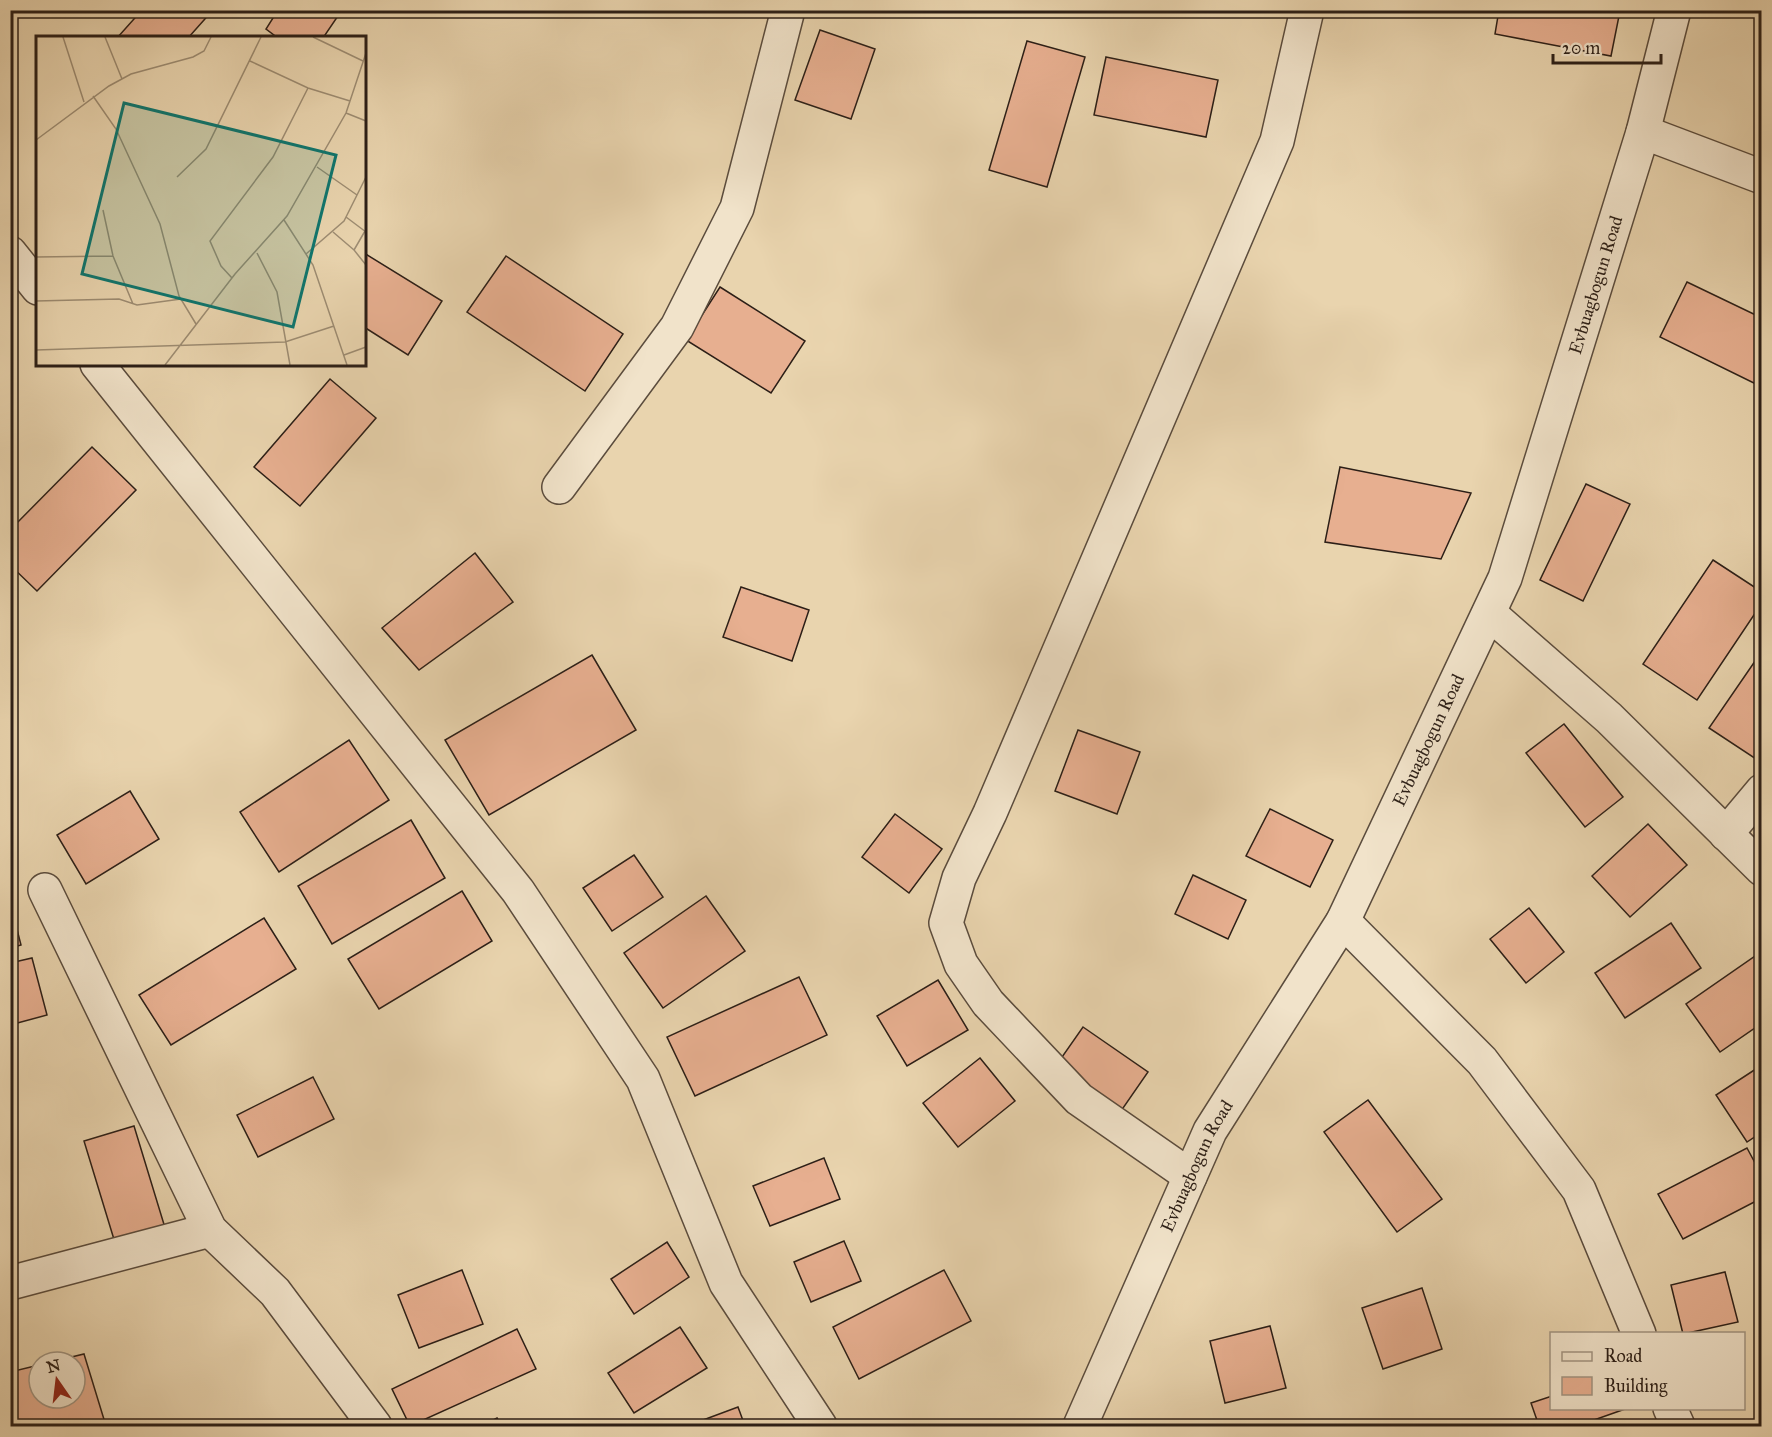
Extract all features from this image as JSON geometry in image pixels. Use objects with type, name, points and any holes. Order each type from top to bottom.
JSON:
[{"type":"street","points":[[559,488],[677,327],[737,208],[788,10]]},
{"type":"street","points":[[1190,1176],[1079,1099],[987,1003],[961,964],[946,923],[959,878],[990,813],[1277,141],[1307,10]]},
{"type":"street","name":"Evbuagbogun Road","points":[[1080,1426],[1210,1131],[1343,921],[1505,578],[1643,132],[1674,10]]},
{"type":"street","points":[[1643,132],[1761,177]]},
{"type":"street","points":[[10,253],[36,286]]},
{"type":"street","points":[[99,366],[518,891],[643,1079],[726,1283],[812,1418],[820,1426]]},
{"type":"street","points":[[1489,613],[1609,718],[1761,869]]},
{"type":"street","points":[[1726,834],[1761,791]]},
{"type":"street","points":[[45,890],[210,1230],[275,1292],[375,1426]]},
{"type":"street","points":[[1343,921],[1482,1061],[1579,1190],[1638,1332]]},
{"type":"street","points":[[10,1283],[210,1230]]},
{"type":"street","points":[[1671,1410],[1678,1426]]},
{"type":"building","points":[[142,10],[212,11],[190,36],[119,36]]},
{"type":"building","points":[[278,10],[342,10],[324,36],[275,36],[266,29]]},
{"type":"building","points":[[1499,10],[1620,11],[1611,56],[1495,34]]},
{"type":"building","points":[[820,30],[875,49],[851,119],[795,100]]},
{"type":"building","points":[[1027,41],[1085,57],[1047,187],[989,170]]},
{"type":"building","points":[[1106,57],[1218,80],[1206,137],[1094,115]]},
{"type":"building","points":[[366,254],[442,301],[408,355],[366,328]]},
{"type":"building","points":[[506,256],[623,334],[585,391],[467,312]]},
{"type":"building","points":[[1687,282],[1762,318],[1762,387],[1660,337]]},
{"type":"building","points":[[720,287],[805,341],[771,393],[686,340]]},
{"type":"building","points":[[330,379],[376,418],[300,506],[254,467]]},
{"type":"building","points":[[92,447],[136,490],[37,591],[10,565],[10,530]]},
{"type":"building","points":[[1340,467],[1471,493],[1441,559],[1325,542]]},
{"type":"building","points":[[1586,484],[1630,504],[1583,601],[1540,580]]},
{"type":"building","points":[[475,553],[513,602],[419,670],[382,628]]},
{"type":"building","points":[[1713,560],[1762,592],[1762,603],[1697,700],[1643,664]]},
{"type":"building","points":[[741,587],[809,610],[792,661],[723,637]]},
{"type":"building","points":[[1762,651],[1762,751],[1756,759],[1709,728]]},
{"type":"building","points":[[592,655],[636,730],[489,815],[445,740]]},
{"type":"building","points":[[1564,724],[1623,797],[1585,827],[1526,753]]},
{"type":"building","points":[[1078,730],[1140,752],[1117,814],[1055,791]]},
{"type":"building","points":[[349,740],[389,800],[279,872],[240,812]]},
{"type":"building","points":[[130,791],[159,839],[86,884],[57,835]]},
{"type":"building","points":[[1270,809],[1333,840],[1310,887],[1246,856]]},
{"type":"building","points":[[895,814],[942,849],[909,893],[862,857]]},
{"type":"building","points":[[411,820],[445,878],[332,944],[298,886]]},
{"type":"building","points":[[1648,824],[1687,865],[1630,917],[1592,876]]},
{"type":"building","points":[[634,855],[663,897],[612,931],[583,888]]},
{"type":"building","points":[[1193,875],[1246,900],[1228,939],[1175,914]]},
{"type":"building","points":[[462,891],[492,941],[379,1009],[348,959]]},
{"type":"building","points":[[706,896],[745,951],[663,1008],[624,953]]},
{"type":"building","points":[[10,902],[21,945],[10,948]]},
{"type":"building","points":[[1529,908],[1564,952],[1526,983],[1490,939]]},
{"type":"building","points":[[264,918],[296,969],[171,1045],[139,995]]},
{"type":"building","points":[[1671,923],[1701,968],[1625,1018],[1595,973]]},
{"type":"building","points":[[1761,952],[1762,1023],[1720,1052],[1686,1004]]},
{"type":"building","points":[[32,958],[47,1015],[10,1025],[10,963]]},
{"type":"building","points":[[799,977],[827,1035],[695,1096],[667,1037]]},
{"type":"building","points":[[938,980],[968,1030],[907,1066],[877,1016]]},
{"type":"building","points":[[1083,1027],[1148,1072],[1121,1111],[1055,1067]]},
{"type":"building","points":[[980,1058],[1015,1101],[958,1147],[923,1103]]},
{"type":"building","points":[[1762,1065],[1762,1132],[1747,1142],[1716,1095]]},
{"type":"building","points":[[313,1077],[334,1119],[258,1157],[237,1115]]},
{"type":"building","points":[[1368,1100],[1442,1199],[1397,1232],[1324,1132]]},
{"type":"building","points":[[134,1126],[166,1231],[116,1246],[84,1141]]},
{"type":"building","points":[[1747,1148],[1762,1176],[1762,1198],[1683,1239],[1658,1194]]},
{"type":"building","points":[[824,1158],[840,1199],[770,1226],[753,1186]]},
{"type":"building","points":[[844,1241],[861,1281],[811,1302],[794,1262]]},
{"type":"building","points":[[667,1242],[689,1277],[634,1314],[611,1279]]},
{"type":"building","points":[[462,1270],[483,1324],[419,1348],[398,1295]]},
{"type":"building","points":[[944,1270],[971,1321],[859,1379],[833,1327]]},
{"type":"building","points":[[1725,1272],[1738,1322],[1683,1332],[1671,1285]]},
{"type":"building","points":[[1422,1288],[1442,1349],[1383,1369],[1362,1308]]},
{"type":"building","points":[[1270,1326],[1286,1388],[1225,1403],[1210,1341]]},
{"type":"building","points":[[680,1327],[707,1368],[634,1413],[608,1373]]},
{"type":"building","points":[[517,1329],[536,1369],[410,1426],[392,1389]]},
{"type":"building","points":[[87,1364],[106,1426],[19,1426],[10,1397],[10,1372],[27,1368],[27,1410],[87,1410]]},
{"type":"building","points":[[1550,1397],[1550,1410],[1622,1410],[1577,1426],[1539,1426],[1531,1403]]},
{"type":"building","points":[[738,1407],[745,1426],[687,1426]]},
{"type":"building","points":[[497,1418],[502,1426],[482,1426]]}]
